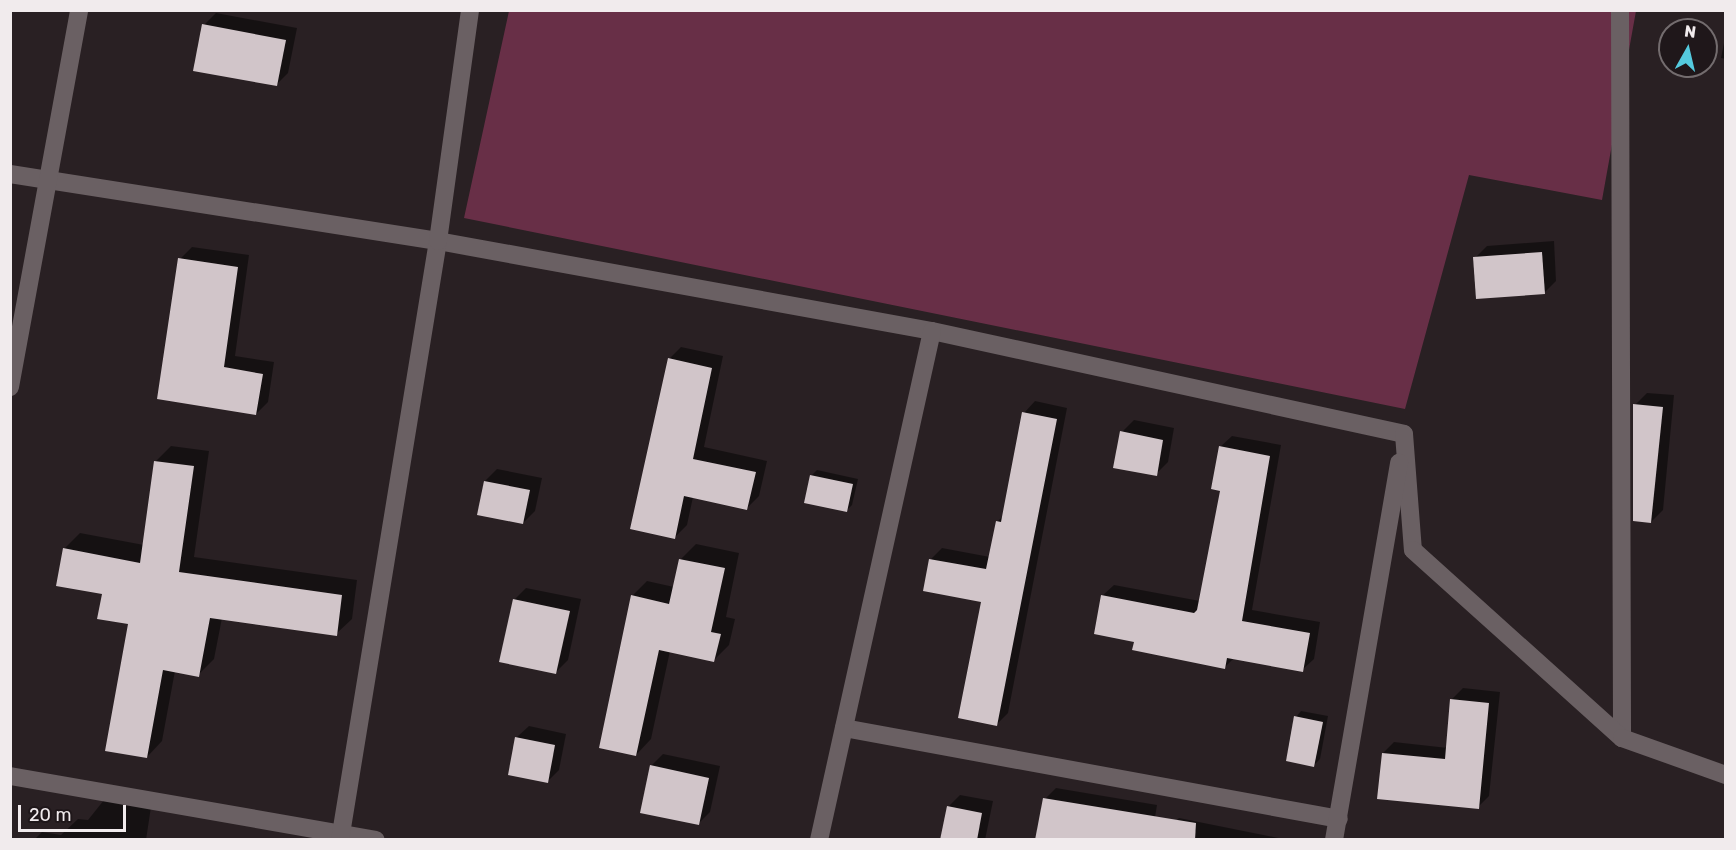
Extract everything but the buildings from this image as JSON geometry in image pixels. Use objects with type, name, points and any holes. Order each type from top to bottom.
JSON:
[{"type":"street","points":[[10,387],[79,10]]},
{"type":"street","points":[[340,837],[438,241],[470,10]]},
{"type":"street","points":[[1620,10],[1622,738]]},
{"type":"street","points":[[10,174],[48,182],[438,241],[932,331],[1404,434]]},
{"type":"street","points":[[819,840],[932,331]]},
{"type":"street","points":[[1404,434],[1413,550],[1622,738],[1725,775]]},
{"type":"street","points":[[1334,840],[1404,434]]},
{"type":"street","points":[[844,728],[1339,819]]},
{"type":"street","points":[[10,776],[340,837],[375,840]]},
{"type":"shaded area","points":[[509,11],[1636,11],[1602,200],[1469,175],[1405,409],[464,218]]}]
